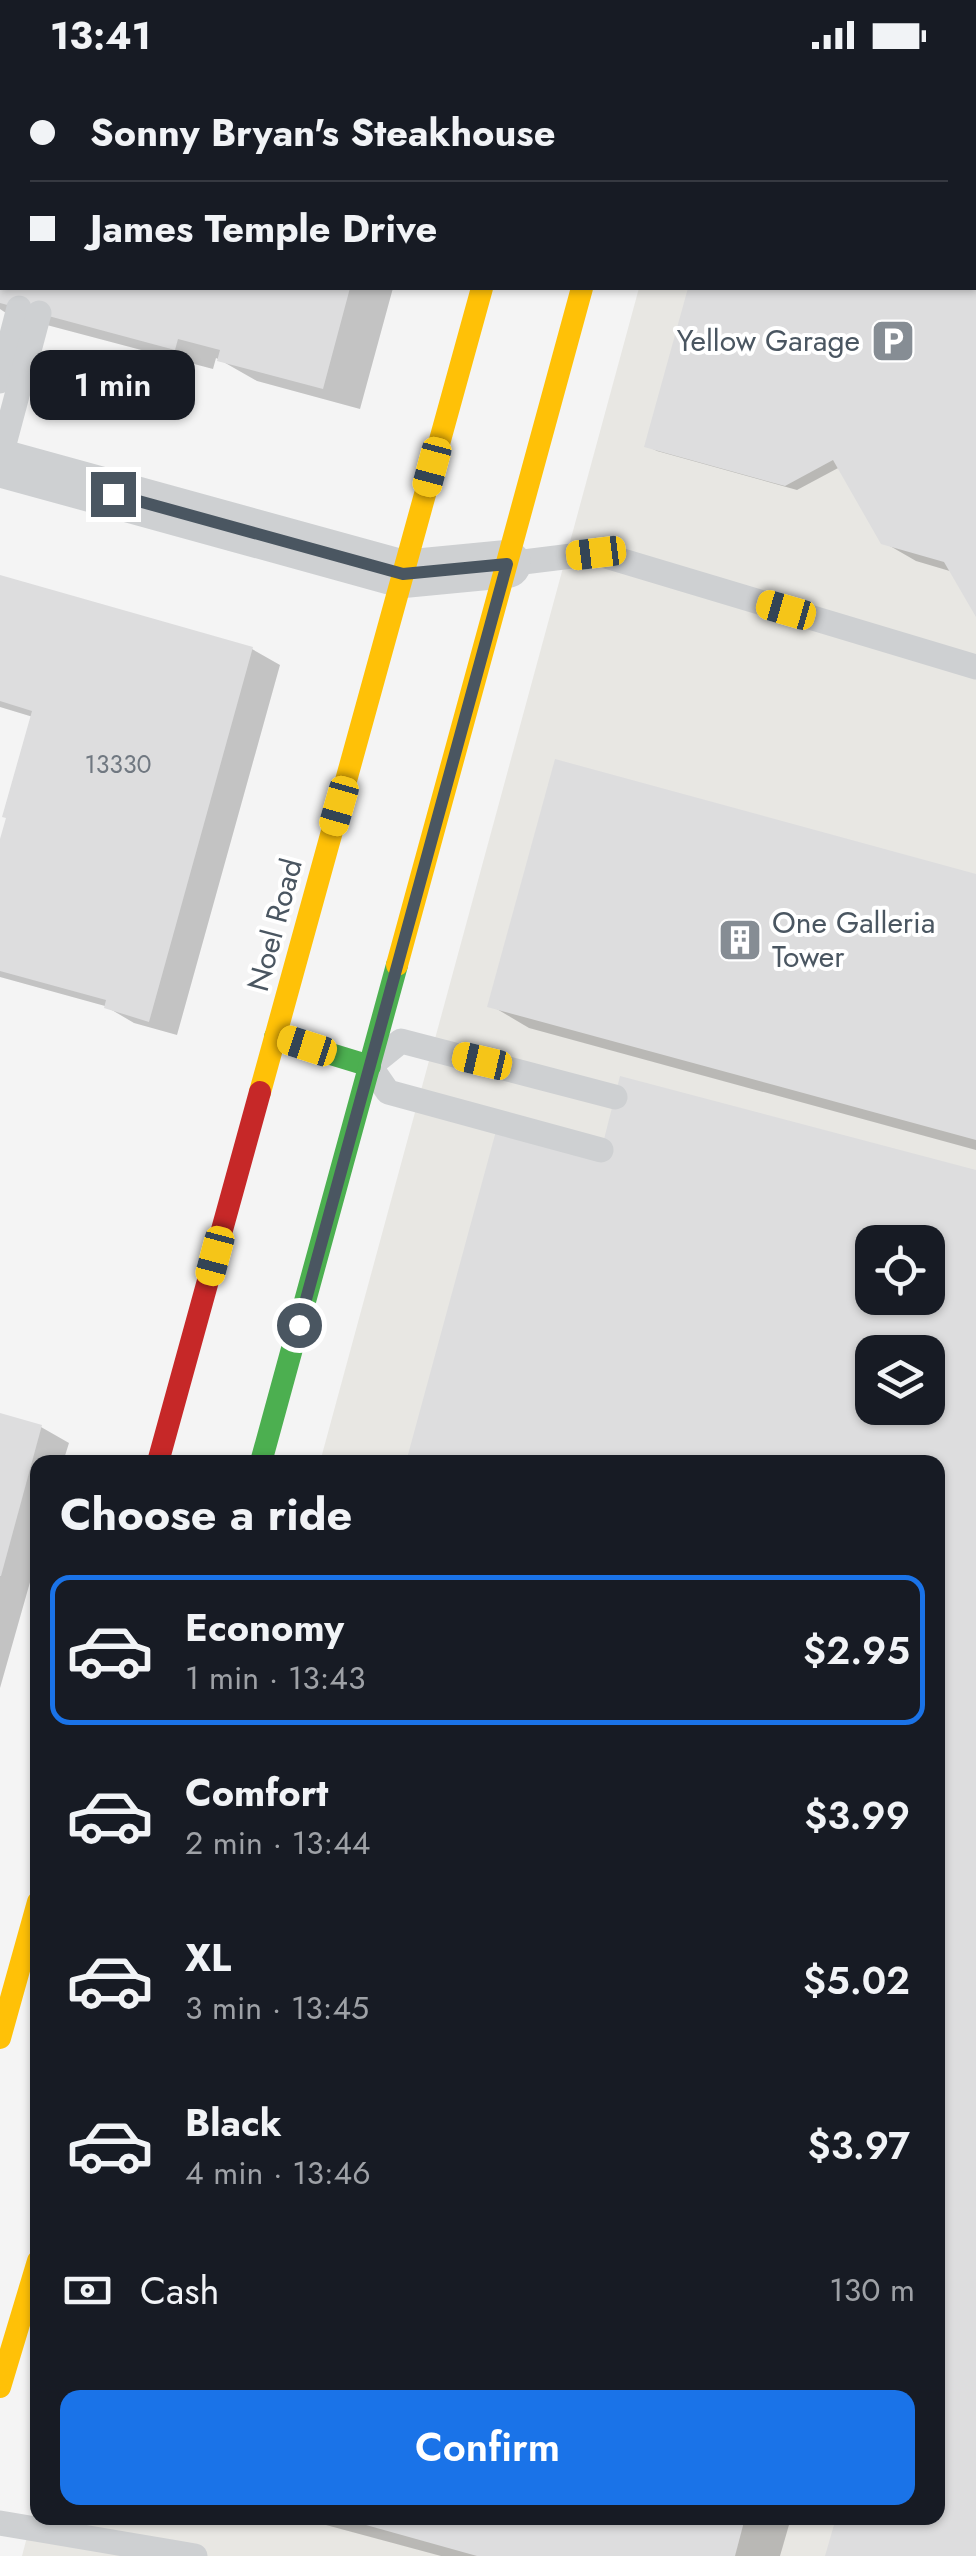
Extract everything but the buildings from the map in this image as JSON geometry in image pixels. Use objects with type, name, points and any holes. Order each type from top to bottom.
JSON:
[{"type":"street","name":"Noel Road","points":[[160,1455],[481,290]]},
{"type":"street","points":[[264,1455],[581,290]]},
{"type":"street","points":[[0,461],[403,574],[507,564]]},
{"type":"street","points":[[276,1036],[370,1066]]},
{"type":"street","points":[[12,2011],[30,1936]]},
{"type":"street","points":[[0,2387],[30,2288]]},
{"type":"lane","points":[[0,381],[29,310],[0,461]]},
{"type":"lane","points":[[507,564],[596,553],[976,667]]},
{"type":"lane","points":[[601,1150],[388,1092],[370,1066],[401,1041],[616,1098]]},
{"type":"lane","points":[[0,2523],[194,2556]]},
{"type":"shaded area","points":[[638,290],[976,290],[976,2556],[22,2556],[30,2525],[945,2525],[945,1455],[322,1455]]},
{"type":"traffic: fast","points":[[263,1455],[397,965]]},
{"type":"traffic: fast","points":[[275,1037],[370,1066]]},
{"type":"traffic: slow","points":[[260,1092],[481,290]]},
{"type":"traffic: slow","points":[[397,965],[581,290]]},
{"type":"traffic: slow","points":[[0,2038],[30,1931]]},
{"type":"traffic: slow","points":[[0,2387],[30,2288]]},
{"type":"traffic: jam","points":[[160,1455],[260,1092]]},
{"type":"place","name":"Yellow Garage","points":[[893,341]]},
{"type":"place","name":"One Galleria Tower","points":[[740,940]]},
{"type":"route","points":[[113,494],[403,574],[507,564],[299,1325]]}]
